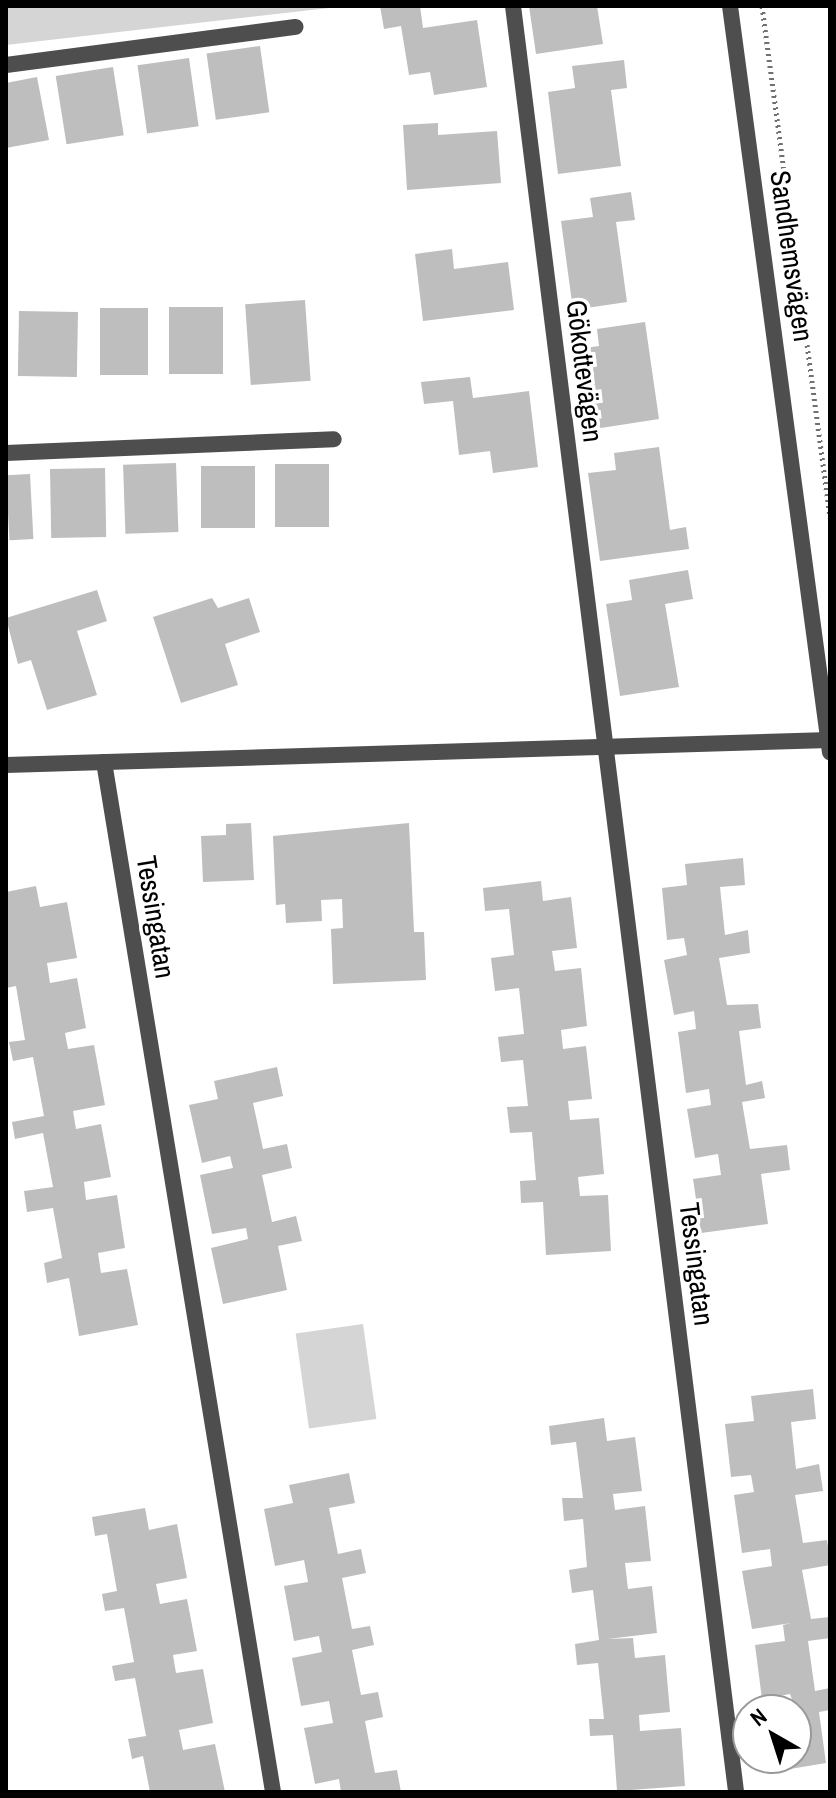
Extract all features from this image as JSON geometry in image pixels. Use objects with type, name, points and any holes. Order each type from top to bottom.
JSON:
[{"type":"street","name":"Gökottevägen","points":[[513,6],[606,742]]},
{"type":"street","name":"Sandhemsvägen","points":[[730,6],[830,744]]},
{"type":"street","points":[[6,65],[296,27]]},
{"type":"street","points":[[6,453],[334,439]]},
{"type":"street","points":[[6,765],[606,742],[830,744]]},
{"type":"street","name":"Tessingatan","points":[[606,742],[736,1792]]},
{"type":"street","name":"Tessingatan","points":[[104,762],[273,1792]]},
{"type":"path","points":[[762,6],[830,517]]},
{"type":"shaded area","points":[[6,6],[329,6],[329,8],[6,45]]},
{"type":"shaded area","points":[[363,1324],[376,1419],[309,1429],[296,1333]]},
{"type":"building","points":[[380,6],[420,6],[423,28],[477,20],[487,87],[434,95],[430,72],[409,75],[401,26],[384,29]]},
{"type":"building","points":[[529,6],[597,6],[603,44],[536,54]]},
{"type":"building","points":[[260,46],[269,112],[216,120],[207,54]]},
{"type":"building","points":[[189,58],[199,126],[147,134],[138,65]]},
{"type":"building","points":[[624,60],[627,88],[611,90],[621,166],[558,174],[548,92],[575,88],[572,66]]},
{"type":"building","points":[[113,67],[124,135],[67,144],[56,76]]},
{"type":"building","points":[[37,77],[49,140],[6,148],[6,83]]},
{"type":"building","points":[[438,123],[438,135],[497,131],[501,183],[407,190],[403,125]]},
{"type":"building","points":[[631,192],[635,220],[616,222],[627,302],[573,310],[561,221],[593,217],[590,198]]},
{"type":"building","points":[[452,249],[454,269],[508,262],[514,310],[423,321],[415,254]]},
{"type":"building","points":[[305,300],[311,381],[251,385],[245,304]]},
{"type":"building","points":[[169,307],[223,307],[223,374],[169,374]]},
{"type":"building","points":[[100,308],[148,308],[148,375],[100,375]]},
{"type":"building","points":[[19,311],[78,312],[77,377],[18,376]]},
{"type":"building","points":[[645,322],[659,419],[588,430],[576,349],[599,346],[597,329]]},
{"type":"building","points":[[470,377],[473,398],[529,391],[538,467],[493,473],[490,451],[459,455],[453,401],[424,404],[421,382]]},
{"type":"building","points":[[659,447],[670,530],[686,527],[689,549],[600,561],[588,473],[616,470],[614,453]]},
{"type":"building","points":[[176,463],[178,532],[125,534],[123,465]]},
{"type":"building","points":[[275,464],[329,464],[329,527],[275,527]]},
{"type":"building","points":[[201,466],[255,466],[255,528],[201,528]]},
{"type":"building","points":[[105,468],[106,537],[51,538],[50,469]]},
{"type":"building","points":[[30,474],[33,539],[9,540],[6,475]]},
{"type":"building","points":[[688,570],[693,599],[665,604],[679,687],[620,696],[606,604],[632,600],[629,580]]},
{"type":"building","points":[[97,590],[107,621],[77,631],[97,695],[47,710],[31,660],[18,664],[6,618]]},
{"type":"building","points":[[212,598],[218,608],[249,598],[260,632],[225,644],[238,685],[181,703],[153,617]]},
{"type":"building","points":[[251,823],[254,880],[203,882],[201,836],[226,835],[226,824]]},
{"type":"building","points":[[409,823],[414,932],[424,932],[426,980],[333,984],[331,929],[343,928],[342,899],[321,900],[322,921],[286,923],[285,904],[276,905],[273,836]]},
{"type":"building","points":[[743,858],[745,885],[720,887],[725,935],[748,930],[750,953],[719,958],[727,1005],[758,1004],[761,1028],[739,1031],[746,1085],[762,1081],[765,1098],[742,1102],[750,1149],[787,1145],[790,1170],[761,1174],[768,1224],[701,1233],[693,1179],[721,1175],[718,1154],[695,1158],[687,1109],[711,1105],[709,1089],[686,1093],[678,1032],[696,1029],[694,1011],[674,1015],[664,960],[687,955],[684,938],[667,940],[662,888],[687,885],[685,864]]},
{"type":"building","points":[[541,881],[543,901],[571,897],[577,948],[552,951],[555,971],[581,968],[587,1026],[561,1030],[563,1049],[586,1046],[592,1099],[568,1101],[570,1120],[599,1118],[604,1174],[578,1177],[580,1196],[608,1195],[611,1251],[546,1255],[543,1202],[521,1203],[520,1181],[536,1180],[532,1132],[510,1133],[507,1107],[528,1106],[523,1060],[501,1062],[498,1037],[524,1034],[519,988],[495,991],[491,958],[514,955],[509,909],[485,911],[483,888]]},
{"type":"building","points":[[36,886],[40,907],[67,902],[77,958],[47,963],[50,983],[77,978],[86,1028],[65,1033],[68,1049],[94,1045],[105,1105],[73,1111],[76,1129],[101,1124],[111,1177],[84,1182],[86,1200],[117,1195],[125,1248],[98,1253],[101,1273],[127,1269],[138,1325],[79,1336],[69,1278],[47,1283],[44,1263],[62,1258],[53,1208],[27,1212],[24,1191],[53,1187],[43,1133],[15,1139],[12,1122],[44,1116],[33,1057],[13,1061],[9,1042],[25,1040],[16,986],[6,988],[6,892]]},
{"type":"building","points":[[277,1067],[283,1096],[253,1103],[263,1149],[287,1144],[292,1168],[262,1175],[272,1222],[296,1216],[302,1241],[278,1246],[287,1290],[223,1304],[211,1248],[248,1239],[246,1228],[212,1234],[200,1175],[233,1168],[230,1156],[202,1163],[189,1105],[218,1099],[214,1081]]},
{"type":"building","points":[[813,1389],[816,1419],[791,1422],[796,1469],[819,1464],[823,1491],[795,1495],[803,1543],[827,1540],[830,1560],[830,1565],[802,1570],[811,1619],[830,1617],[830,1638],[808,1641],[815,1691],[830,1688],[830,1710],[819,1712],[826,1763],[812,1765],[812,1694],[761,1694],[755,1645],[785,1641],[783,1625],[791,1623],[752,1629],[742,1571],[772,1566],[770,1549],[742,1553],[734,1495],[754,1492],[751,1475],[731,1477],[725,1424],[754,1421],[751,1396]]},
{"type":"building","points":[[604,1418],[607,1441],[635,1437],[642,1491],[613,1494],[615,1510],[645,1506],[651,1561],[625,1563],[628,1589],[652,1586],[657,1633],[608,1639],[633,1638],[635,1658],[665,1655],[670,1712],[639,1715],[640,1731],[681,1728],[685,1786],[617,1791],[613,1735],[590,1736],[589,1719],[604,1719],[598,1663],[577,1665],[575,1644],[599,1640],[593,1590],[572,1593],[569,1570],[587,1567],[583,1519],[564,1521],[562,1498],[583,1498],[576,1442],[551,1445],[549,1426]]},
{"type":"building","points":[[349,1473],[355,1503],[329,1508],[338,1554],[361,1549],[366,1573],[342,1578],[352,1629],[370,1626],[374,1645],[352,1650],[361,1695],[378,1692],[383,1717],[365,1721],[375,1773],[397,1770],[401,1792],[341,1792],[339,1779],[315,1784],[304,1728],[333,1723],[329,1701],[301,1706],[292,1658],[322,1652],[319,1636],[294,1641],[284,1586],[308,1582],[304,1560],[275,1566],[264,1509],[293,1503],[289,1485]]},
{"type":"building","points":[[145,1508],[149,1530],[177,1524],[187,1578],[156,1584],[160,1604],[187,1599],[197,1651],[173,1655],[176,1673],[203,1669],[213,1723],[179,1730],[183,1750],[215,1744],[225,1792],[150,1792],[143,1756],[132,1759],[128,1739],[146,1736],[135,1678],[115,1681],[112,1666],[134,1662],[124,1608],[105,1611],[102,1594],[117,1591],[107,1534],[95,1536],[92,1517]]}]
